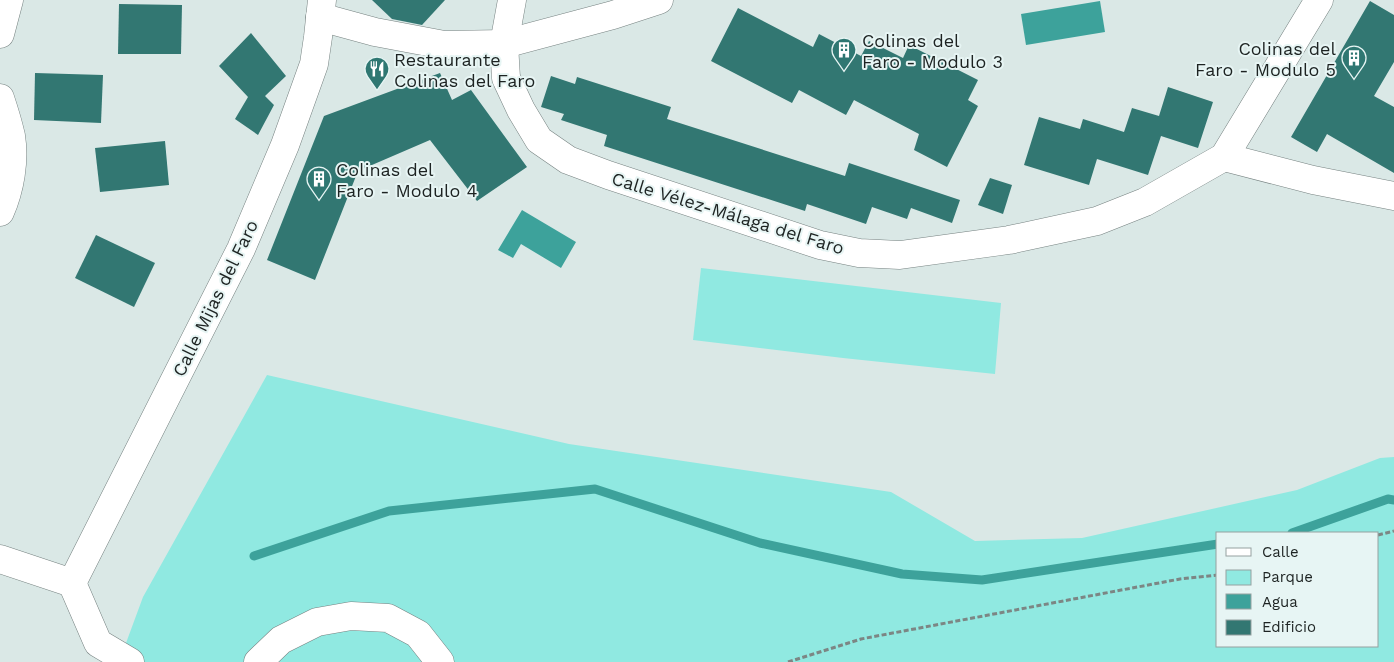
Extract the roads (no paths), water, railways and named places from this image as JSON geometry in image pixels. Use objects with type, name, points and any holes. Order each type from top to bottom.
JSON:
[{"type":"street","points":[[0,34],[9,0]]},
{"type":"street","name":"Calle Vélez-Málaga del Faro","points":[[512,0],[504,44],[506,78],[520,110],[540,140],[568,160],[608,176],[820,246],[859,253],[900,255],[1009,240],[1097,221],[1145,202],[1224,157],[1319,0]]},
{"type":"street","points":[[321,9],[375,32],[444,45],[504,44],[613,15],[659,0]]},
{"type":"street","name":"Calle Mijas del Faro","points":[[72,583],[241,249],[285,145],[314,64],[321,9]]},
{"type":"street","points":[[0,98],[11,137],[12,170],[6,198],[0,212]]},
{"type":"street","points":[[1224,157],[1313,180],[1394,196]]},
{"type":"street","points":[[0,559],[72,583],[97,653],[130,662]]},
{"type":"street","points":[[258,662],[281,640],[317,622],[352,616],[388,618],[418,634],[440,662]]},
{"type":"water","points":[[1100,1],[1105,32],[1026,45],[1021,14]]},
{"type":"water","points":[[522,210],[576,242],[561,268],[521,244],[513,258],[498,250]]},
{"type":"waterway","points":[[254,556],[389,511],[595,489],[760,543],[902,574],[982,580],[1216,544]]},
{"type":"waterway","points":[[1295,532],[1388,499],[1394,500]]},
{"type":"place","name":"Colinas del Faro - Modulo 3","points":[[844,71]]},
{"type":"place","name":"Colinas del Faro - Modulo 5","points":[[1354,79]]},
{"type":"place","name":"Restaurante Colinas del Faro","points":[[377,90]]},
{"type":"place","name":"Colinas del Faro - Modulo 4","points":[[319,200]]}]
